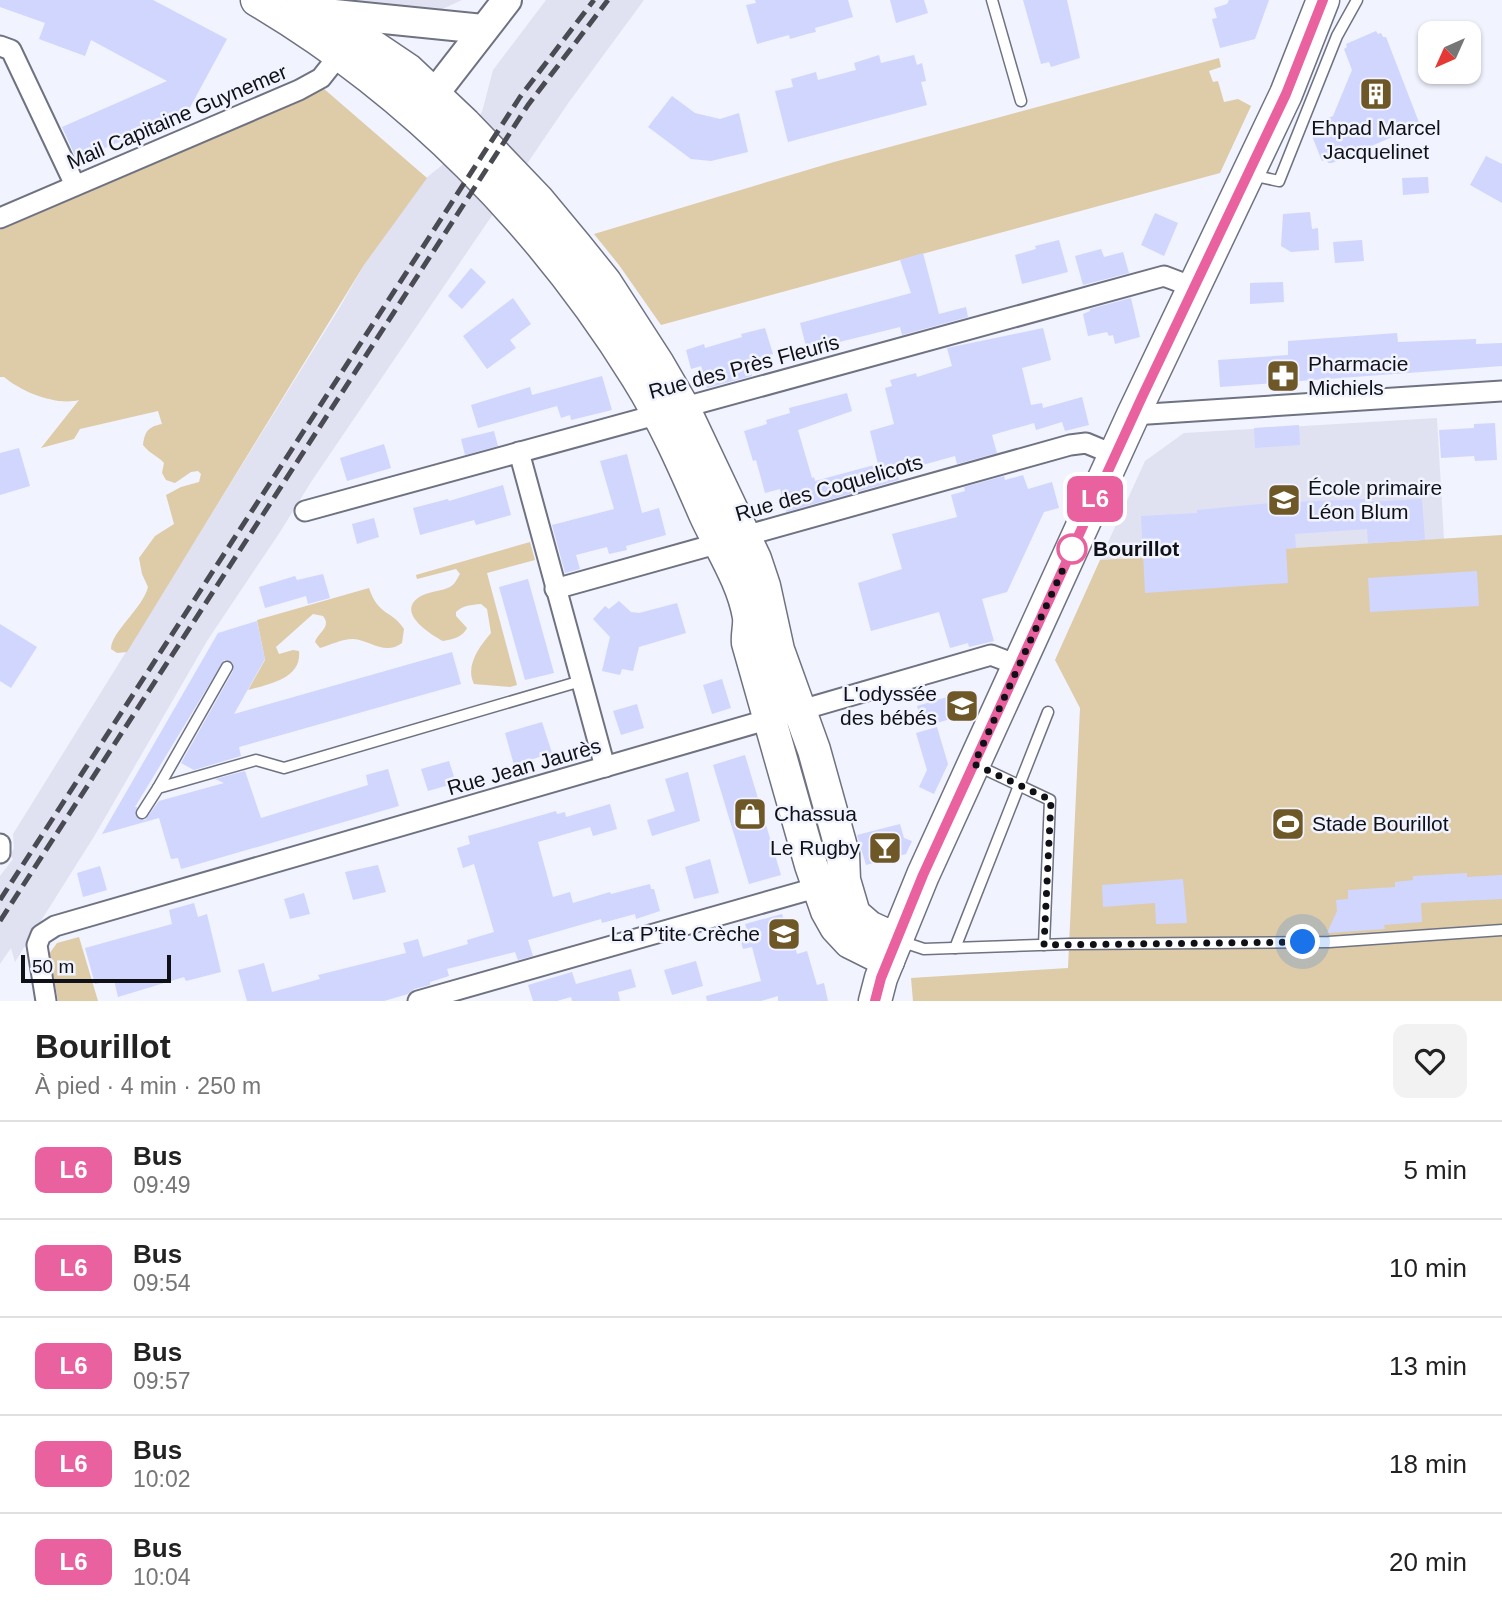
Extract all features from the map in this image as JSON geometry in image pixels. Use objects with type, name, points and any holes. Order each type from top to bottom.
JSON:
[{"type":"main road","points":[[257,0],[348,44]]},
{"type":"main road","points":[[426,105],[507,0]]},
{"type":"main road","points":[[875,1001],[892,950],[923,875],[1133,415],[1286,94],[1323,0]]},
{"type":"main road","points":[[315,7],[348,44],[426,105],[537,199],[605,282],[659,364],[670,411],[731,539],[734,573],[748,614],[747,639],[771,719],[831,884],[860,922],[892,950]]},
{"type":"main road","points":[[315,7],[483,29]]},
{"type":"main road","points":[[731,539],[755,559],[764,586],[778,650],[801,710],[844,854],[831,884]]},
{"type":"street","name":"Mail Capitaine Guynemer","points":[[0,218],[299,90],[321,78],[348,44]]},
{"type":"street","points":[[0,46],[11,50],[75,186]]},
{"type":"street","name":"Rue des Près Fleuris","points":[[305,511],[1164,276],[1193,287]]},
{"type":"street","points":[[1133,415],[1502,391]]},
{"type":"street","name":"Rue des Coquelicots","points":[[555,589],[1070,445],[1086,443],[1115,455]]},
{"type":"street","points":[[519,452],[605,767]]},
{"type":"street","name":"Rue Jean Jaurès","points":[[46,1001],[37,945],[41,935],[55,926],[991,655],[1020,666]]},
{"type":"street","points":[[0,844],[0,853]]},
{"type":"street","points":[[418,1001],[831,884]]},
{"type":"lane","points":[[992,0],[1021,101]]},
{"type":"lane","points":[[1248,174],[1279,181],[1337,36],[1357,0]]},
{"type":"lane","points":[[142,813],[228,667]]},
{"type":"lane","points":[[158,788],[256,760],[284,768],[581,681]]},
{"type":"lane","points":[[955,948],[1048,712]]},
{"type":"lane","points":[[974,764],[1051,800],[1044,945]]},
{"type":"lane","points":[[892,950],[1044,945],[1329,942],[1502,930]]},
{"type":"shaded area","points":[[338,0],[462,0],[436,12],[344,3]]},
{"type":"shaded area","points":[[546,0],[644,0],[569,102],[311,482],[207,641],[95,835],[15,962],[11,948],[0,964],[0,876],[13,859],[10,856],[14,848],[13,834],[364,265],[426,178],[441,166],[482,112],[493,70]]},
{"type":"shaded area","points":[[1219,58],[1221,67],[1209,71],[1213,82],[1218,81],[1224,102],[1238,99],[1251,106],[1220,173],[661,325],[594,234],[834,162]]},
{"type":"shaded area","points":[[323,88],[427,178],[364,265],[127,652],[117,653],[111,649],[112,642],[148,587],[139,558],[155,536],[174,524],[166,495],[199,482],[201,474],[198,471],[191,472],[175,483],[166,480],[162,473],[164,463],[143,445],[148,430],[162,424],[158,411],[80,429],[74,439],[41,448],[79,400],[50,399],[0,377],[0,230]]},
{"type":"shaded area","name":"École primaire Léon Blum","points":[[1437,418],[1444,539],[1100,560],[1145,461],[1184,433]]},
{"type":"shaded area","name":"Stade Bourillot","points":[[1502,535],[1502,1001],[913,1001],[911,978],[1068,968],[1080,708],[1055,660],[1100,560]]},
{"type":"shaded area","points":[[530,542],[535,560],[487,573],[517,685],[510,687],[474,684],[472,664],[491,633],[487,609],[481,604],[467,606],[456,612],[456,616],[467,628],[460,636],[443,641],[416,621],[411,607],[423,595],[450,587],[460,574],[456,569],[417,579],[416,575]]},
{"type":"shaded area","points":[[369,588],[377,604],[404,629],[402,643],[396,647],[384,648],[349,639],[320,648],[315,642],[326,623],[323,616],[313,614],[276,647],[279,654],[299,651],[295,668],[282,679],[248,690],[265,660],[257,620]]},
{"type":"shaded area","points":[[79,937],[98,1001],[58,1001],[49,954],[57,943]]},
{"type":"building","points":[[0,0],[153,0],[227,39],[187,113],[77,160],[62,127],[167,81],[91,40],[85,56],[39,39],[45,23],[0,7]]},
{"type":"building","points":[[755,0],[848,0],[853,17],[815,28],[816,32],[790,39],[789,35],[757,44],[746,5],[756,3]]},
{"type":"building","points":[[890,0],[924,0],[928,13],[896,23]]},
{"type":"building","points":[[1023,0],[1067,0],[1080,58],[1051,67],[1049,62],[1041,64]]},
{"type":"building","points":[[1229,0],[1269,0],[1255,39],[1220,48],[1212,19],[1217,18],[1214,8],[1227,4]]},
{"type":"building","name":"Ehpad Marcel Jacquelinet","points":[[1376,31],[1386,37],[1420,125],[1332,163],[1328,163],[1326,159],[1322,161],[1310,131],[1313,129],[1312,125],[1333,116],[1352,70],[1344,49],[1346,44]]},
{"type":"building","points":[[879,55],[881,63],[914,55],[917,65],[922,63],[926,81],[921,82],[927,105],[788,142],[775,91],[793,87],[791,79],[816,72],[818,80],[856,70],[854,63]]},
{"type":"building","points":[[672,96],[695,113],[720,119],[739,113],[748,152],[711,161],[691,159],[648,127]]},
{"type":"building","points":[[1486,156],[1502,164],[1502,203],[1470,185]]},
{"type":"building","points":[[1428,177],[1429,193],[1403,195],[1402,178]]},
{"type":"building","points":[[1310,212],[1312,229],[1318,228],[1319,250],[1291,252],[1281,246],[1283,214]]},
{"type":"building","points":[[1155,213],[1178,223],[1164,256],[1141,245]]},
{"type":"building","points":[[1059,240],[1068,272],[1022,284],[1015,255]]},
{"type":"building","points":[[1362,240],[1364,261],[1335,263],[1333,242]]},
{"type":"building","points":[[1101,249],[1104,257],[1123,252],[1129,273],[1083,285],[1075,256]]},
{"type":"building","points":[[923,253],[939,314],[966,307],[968,317],[902,335],[900,327],[807,350],[800,323],[911,293],[900,260]]},
{"type":"building","points":[[471,268],[486,282],[462,309],[448,296]]},
{"type":"building","points":[[1283,282],[1284,302],[1250,304],[1250,283]]},
{"type":"building","points":[[513,298],[531,324],[510,340],[516,348],[487,369],[463,336]]},
{"type":"building","points":[[1131,298],[1140,337],[1115,344],[1113,335],[1109,336],[1107,332],[1088,336],[1083,314],[1090,309]]},
{"type":"building","points":[[765,328],[773,354],[748,361],[752,376],[707,388],[701,366],[691,369],[686,350],[704,344],[705,348]]},
{"type":"building","points":[[1043,328],[1051,360],[1022,368],[1031,405],[1042,403],[1043,408],[1082,397],[1089,425],[1065,431],[1062,422],[1036,430],[1034,423],[992,435],[997,453],[957,464],[955,456],[897,472],[899,480],[786,512],[780,489],[765,493],[744,431],[767,424],[766,420],[790,413],[789,408],[847,393],[852,411],[798,430],[812,478],[814,477],[815,481],[878,464],[870,431],[894,424],[885,388],[892,386],[890,380],[916,373],[917,377],[952,366],[947,348]]},
{"type":"building","points":[[1397,333],[1398,342],[1476,339],[1476,344],[1502,343],[1502,366],[1220,387],[1218,360],[1288,355],[1288,341]]},
{"type":"building","points":[[602,376],[612,410],[571,420],[570,415],[561,418],[557,406],[478,428],[471,405],[530,387],[532,395]]},
{"type":"building","points":[[1495,423],[1497,460],[1475,461],[1474,456],[1441,458],[1439,430],[1474,428],[1474,424]]},
{"type":"building","points":[[1299,425],[1300,445],[1255,448],[1254,428]]},
{"type":"building","points":[[494,431],[498,446],[465,455],[461,439]]},
{"type":"building","points":[[384,444],[391,468],[347,481],[340,458]]},
{"type":"building","points":[[19,448],[30,486],[0,495],[0,453]]},
{"type":"building","points":[[627,454],[642,513],[659,508],[666,535],[626,546],[627,550],[609,554],[607,547],[576,555],[580,569],[565,573],[552,525],[614,509],[600,461]]},
{"type":"building","points":[[1023,475],[1028,489],[1052,482],[1059,508],[1044,512],[1007,592],[982,599],[994,641],[969,647],[968,643],[950,648],[939,612],[871,631],[858,583],[902,569],[892,534],[957,517],[951,495],[965,491],[964,487],[1004,476],[1005,480]]},
{"type":"building","points":[[503,485],[511,515],[476,525],[474,520],[420,535],[413,508],[448,499],[449,501]]},
{"type":"building","points":[[1365,499],[1365,502],[1422,499],[1425,540],[1368,543],[1367,529],[1295,534],[1296,548],[1286,549],[1288,583],[1145,593],[1141,516],[1197,513],[1197,510],[1271,503]]},
{"type":"building","points":[[374,518],[379,537],[357,544],[352,524]]},
{"type":"building","points":[[1477,571],[1479,606],[1370,612],[1368,578]]},
{"type":"building","points":[[323,574],[330,598],[308,604],[306,596],[265,608],[259,587],[295,576],[297,580]]},
{"type":"building","points":[[528,579],[554,673],[525,680],[499,587]]},
{"type":"building","points":[[619,601],[631,612],[639,613],[677,603],[686,633],[639,647],[633,671],[622,669],[620,675],[602,671],[610,637],[593,619],[605,606],[609,609]]},
{"type":"building","points":[[257,621],[265,659],[234,714],[452,652],[461,684],[239,747],[241,756],[194,770],[181,763],[233,671],[233,663],[224,660],[135,807],[136,817],[145,820],[159,801],[224,783],[215,779],[245,771],[261,818],[368,785],[366,775],[388,769],[399,806],[181,869],[178,858],[171,859],[159,818],[102,834],[218,633]]},
{"type":"building","points":[[0,624],[37,647],[11,688],[0,681]]},
{"type":"building","points":[[722,679],[731,708],[712,714],[703,685]]},
{"type":"building","points":[[947,697],[954,718],[923,727],[917,706]]},
{"type":"building","points":[[637,704],[644,728],[621,735],[613,711]]},
{"type":"building","points":[[542,722],[552,753],[514,765],[505,733]]},
{"type":"building","points":[[937,727],[948,764],[934,794],[919,787],[927,770],[916,733]]},
{"type":"building","points":[[745,755],[781,875],[749,884],[713,765]]},
{"type":"building","points":[[449,761],[456,783],[428,791],[421,769]]},
{"type":"building","points":[[688,772],[700,821],[652,836],[647,820],[675,811],[665,779]]},
{"type":"building","points":[[610,804],[617,829],[593,836],[590,827],[538,842],[553,897],[570,892],[573,903],[650,884],[660,911],[636,919],[635,914],[602,923],[601,919],[528,940],[533,956],[518,960],[515,952],[447,969],[449,976],[384,1001],[247,1001],[238,970],[264,963],[272,992],[320,979],[318,975],[406,953],[403,943],[418,939],[423,957],[468,944],[467,940],[494,932],[474,864],[463,868],[457,848],[470,844],[468,836],[556,811],[557,814],[565,812],[566,817]]},
{"type":"building","name":"Le Rugby","points":[[900,824],[904,838],[912,841],[906,854],[866,865],[857,835]]},
{"type":"building","points":[[710,859],[719,893],[694,899],[685,867]]},
{"type":"building","points":[[378,865],[386,892],[353,900],[345,872]]},
{"type":"building","points":[[100,866],[107,890],[83,897],[77,873]]},
{"type":"building","points":[[1467,873],[1467,877],[1502,875],[1502,899],[1421,903],[1422,922],[1384,925],[1385,929],[1327,933],[1337,911],[1336,900],[1348,899],[1348,890],[1395,887],[1395,882],[1413,880],[1413,876]]},
{"type":"building","points":[[1183,879],[1187,923],[1156,924],[1155,903],[1103,907],[1102,885]]},
{"type":"building","points":[[304,893],[310,914],[290,919],[284,899]]},
{"type":"building","points":[[194,903],[198,917],[207,914],[221,972],[186,981],[184,977],[118,997],[114,980],[95,984],[85,948],[172,924],[169,910]]},
{"type":"building","points":[[782,914],[785,924],[790,927],[797,954],[807,951],[817,985],[824,983],[828,1001],[778,1001],[778,996],[761,1001],[707,1001],[706,996],[761,981],[752,947],[743,949],[738,932],[747,930],[745,924]]},
{"type":"building","points":[[696,961],[703,986],[672,995],[664,970]]},
{"type":"building","points":[[631,969],[636,987],[618,992],[620,1001],[572,1001],[571,997],[557,1001],[533,1001],[528,985],[572,972],[576,984]]},
{"type":"railway","points":[[0,900],[520,97],[594,0]]},
{"type":"railway","points":[[0,921],[528,105],[608,0]]},
{"type":"bus line","name":"L6","points":[[875,1001],[881,978],[923,875],[1193,287],[1286,94],[1323,0]]},
{"type":"place","name":"Ehpad Marcel Jacquelinet","points":[[1376,94]]},
{"type":"place","name":"Pharmacie Michiels","points":[[1283,376]]},
{"type":"place","name":"École primaire Léon Blum","points":[[1284,500]]},
{"type":"place","name":"Bourillot","points":[[1072,549]]},
{"type":"place","name":"L'odyssée des bébés","points":[[962,706]]},
{"type":"place","name":"Chassua","points":[[750,814]]},
{"type":"place","name":"Stade Bourillot","points":[[1288,824]]},
{"type":"place","name":"Le Rugby","points":[[885,848]]},
{"type":"place","name":"La P’tite Crèche","points":[[784,934]]},
{"type":"route","points":[[1072,549],[1075,543],[974,764],[1051,800],[1044,945],[1303,942]]}]
